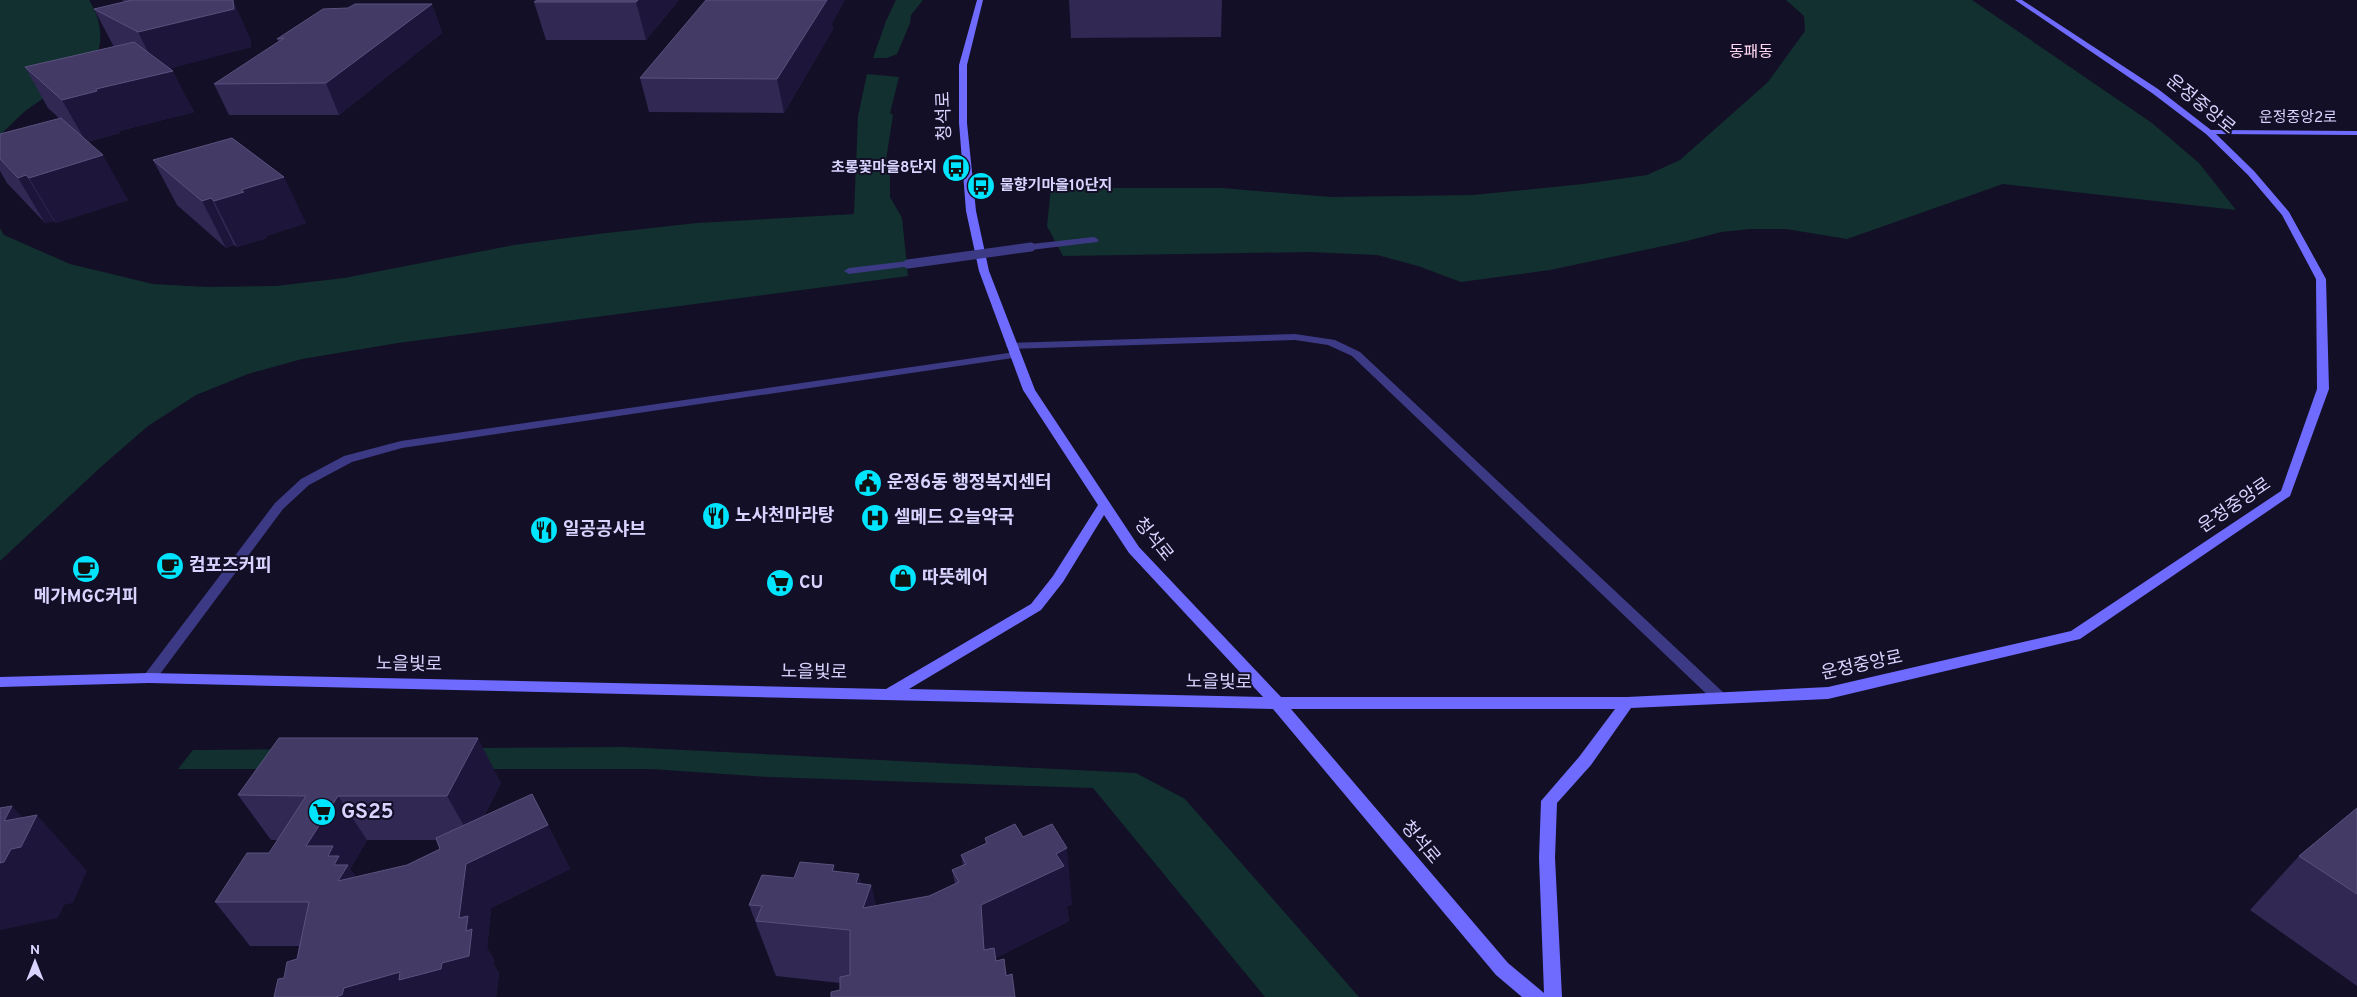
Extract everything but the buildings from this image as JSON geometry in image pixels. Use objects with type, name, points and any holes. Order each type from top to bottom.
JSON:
[{"type":"street","name":"청석로","points":[[980,0],[963,65],[963,123],[971,212],[984,271],[1029,390],[1134,550],[1276,703],[1502,969],[1536,997]]},
{"type":"street","name":"운정중앙로","points":[[1627,702],[1828,692],[2075,635],[2286,493],[2323,389],[2321,279],[2286,214],[2251,173],[2209,132],[2156,91],[2018,0]]},
{"type":"street","name":"운정중앙2로","points":[[2209,132],[2357,133]]},
{"type":"street","points":[[848,271],[1094,240]]},
{"type":"street","points":[[149,678],[280,506],[305,482],[348,459],[401,445],[1013,351],[1295,337],[1331,342],[1356,354],[1720,698]]},
{"type":"street","points":[[892,694],[1036,607],[1058,580],[1104,505]]},
{"type":"street","name":"노을빛로","points":[[0,682],[149,678],[1276,703],[1627,702]]},
{"type":"street","points":[[1553,997],[1547,858],[1549,800],[1584,761],[1627,702]]},
{"type":"green space","points":[[0,0],[89,0],[97,17],[100,29],[100,42],[95,56],[88,64],[23,113],[0,135]]},
{"type":"green space","points":[[896,0],[923,0],[911,15],[910,23],[897,54],[887,58],[873,58],[886,21]]},
{"type":"green space","points":[[1786,0],[1972,0],[2152,123],[2199,163],[2236,210],[2003,184],[1847,239],[1786,229],[1750,229],[1721,232],[1550,270],[1461,282],[1418,266],[1377,255],[1310,252],[1063,256],[1047,226],[1051,188],[1222,188],[1331,197],[1473,195],[1583,184],[1647,175],[1680,160],[1768,82],[1805,31],[1804,16]]},
{"type":"green space","points":[[867,74],[899,77],[890,113],[893,115],[886,160],[890,165],[890,197],[902,218],[908,276],[398,343],[302,359],[248,374],[196,395],[148,426],[0,561],[0,228],[4,235],[70,264],[153,284],[207,287],[276,286],[344,278],[514,245],[598,234],[697,223],[854,214],[858,116]]},
{"type":"green space","points":[[624,747],[1136,773],[1185,799],[1359,997],[1265,997],[1093,788],[769,777],[651,769],[178,769],[193,750]]},
{"type":"place","name":"초롱꽃마을8단지","points":[[956,168]]},
{"type":"place","name":"물향기마을10단지","points":[[981,186]]},
{"type":"place","name":"운정6동 행정복지센터","points":[[868,483]]},
{"type":"place","name":"노사천마라탕","points":[[716,516]]},
{"type":"place","name":"셀메드 오늘약국","points":[[875,518]]},
{"type":"place","name":"일공공샤브","points":[[544,530]]},
{"type":"place","name":"컴포즈커피","points":[[170,566]]},
{"type":"place","name":"메가MGC커피","points":[[86,569]]},
{"type":"place","name":"따뜻헤어","points":[[903,578]]},
{"type":"place","name":"CU","points":[[780,583]]},
{"type":"place","name":"GS25","points":[[322,812]]},
{"type":"district","name":"동패동","points":[[1751,53]]}]
